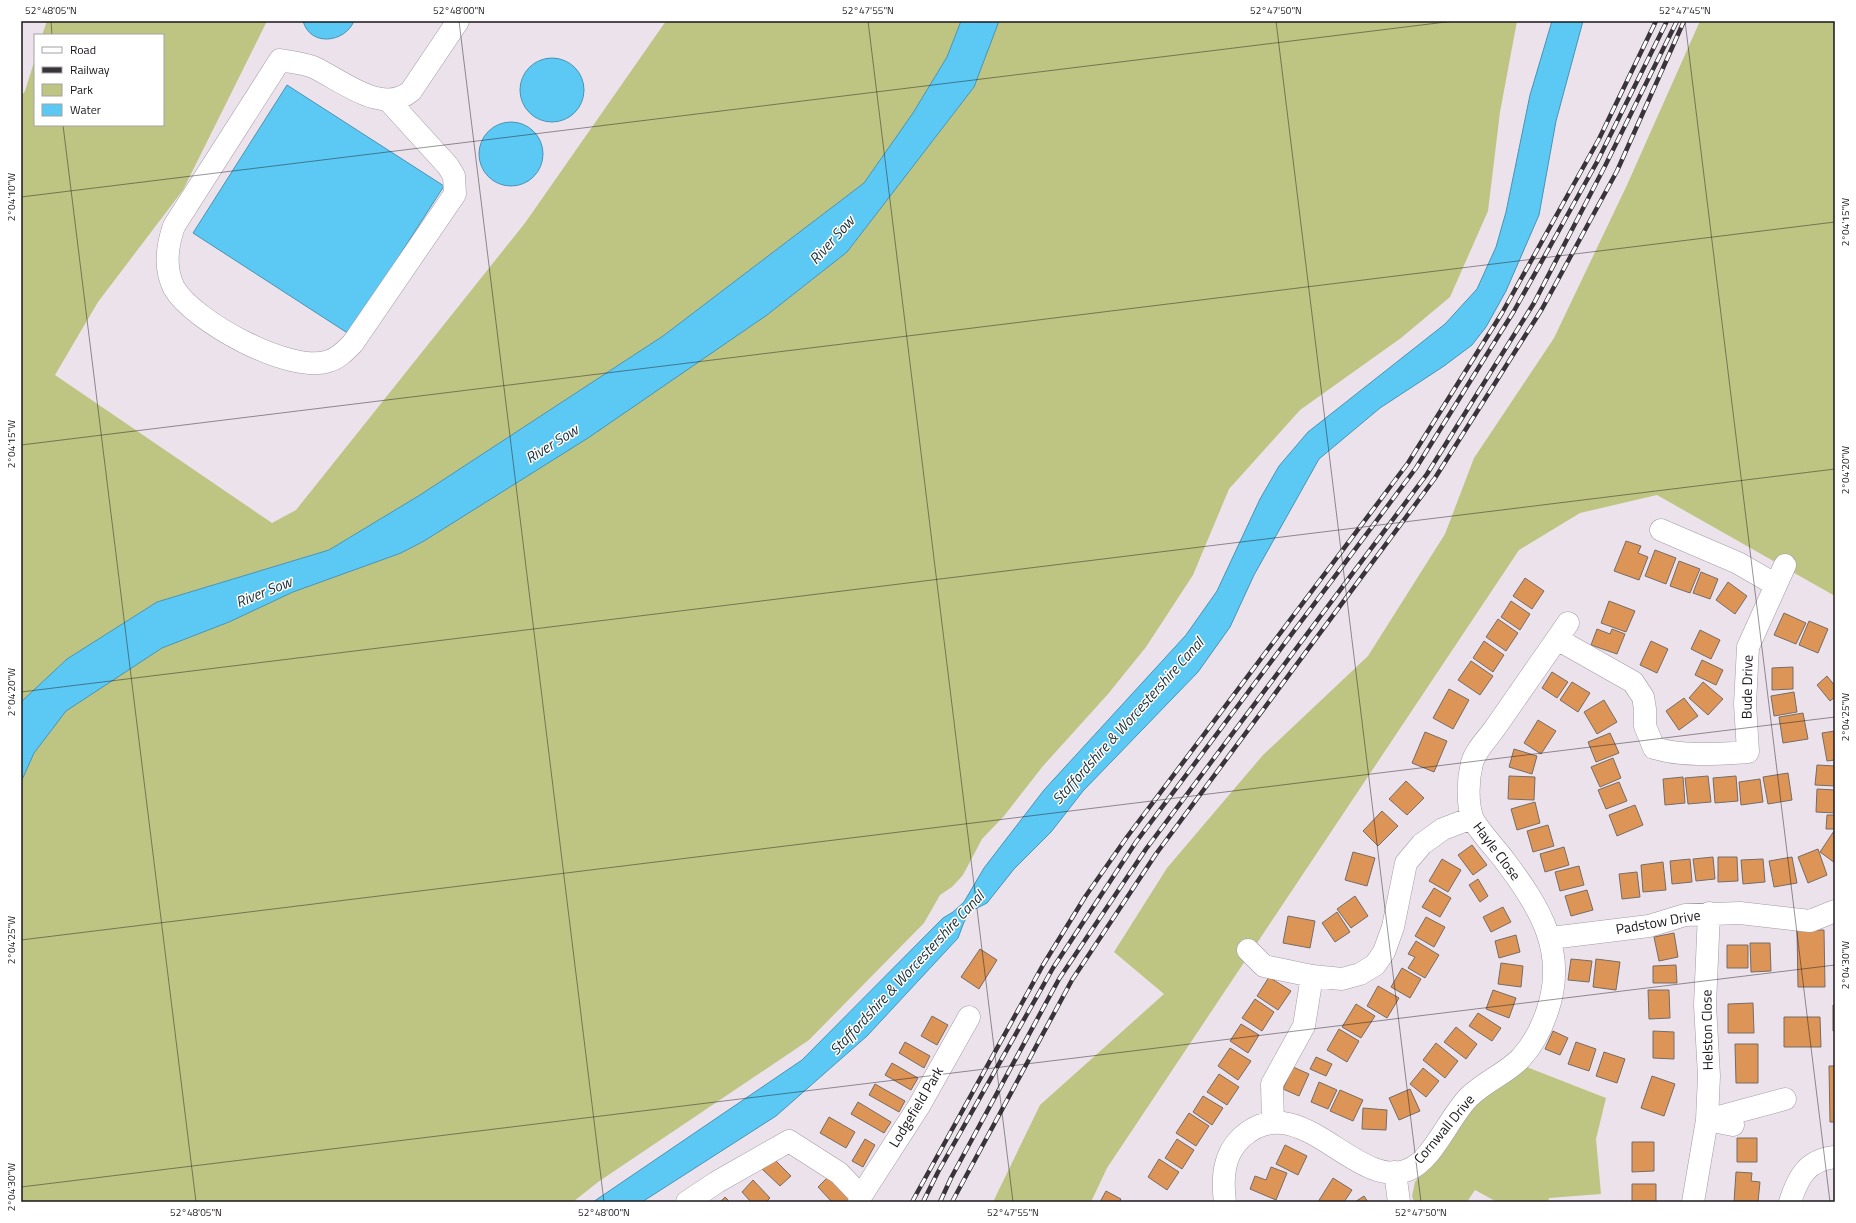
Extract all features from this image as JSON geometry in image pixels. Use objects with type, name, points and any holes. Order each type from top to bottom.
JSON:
[{"type":"street","points":[[388,100],[448,166],[454,176],[455,194],[353,343],[341,355],[328,362],[310,364],[287,360],[231,336],[193,310],[183,301],[174,287],[169,274],[168,243],[174,226],[280,60],[311,66],[363,94],[388,100],[403,98],[411,91],[458,21]]},
{"type":"street","points":[[1661,530],[1738,563],[1776,585]]},
{"type":"street","name":"Bude Drive","points":[[1707,755],[1748,752],[1745,704],[1748,647],[1785,565]]},
{"type":"street","name":"Hayle Close","points":[[1551,938],[1532,898],[1472,818],[1469,790],[1472,760],[1562,631],[1633,682],[1643,697],[1645,726],[1654,748],[1671,753],[1707,755]]},
{"type":"street","points":[[1248,950],[1264,966],[1281,970],[1312,976],[1342,979],[1360,974],[1375,965],[1384,952],[1393,927],[1406,863],[1422,844],[1443,829],[1472,818]]},
{"type":"street","name":"Padstow Drive","points":[[1551,938],[1649,926],[1685,915],[1740,913],[1810,921],[1835,911]]},
{"type":"street","name":"Helston Close","points":[[1694,1202],[1707,1120],[1709,1076],[1705,1004],[1709,913]]},
{"type":"street","name":"Cornwall Drive","points":[[1225,1202],[1223,1186],[1225,1165],[1233,1146],[1246,1133],[1259,1126],[1273,1123],[1290,1124],[1307,1131],[1368,1167],[1395,1172],[1408,1170],[1421,1161],[1469,1096],[1513,1065],[1530,1048],[1543,1025],[1553,995],[1555,968],[1551,938]]},
{"type":"street","points":[[1273,1123],[1272,1084],[1304,1026],[1312,976]]},
{"type":"street","name":"Lodgefield Park","points":[[687,1202],[717,1182],[789,1141],[839,1173],[860,1199],[919,1106],[969,1017]]},
{"type":"street","points":[[1707,1120],[1785,1099]]},
{"type":"street","points":[[1707,1120],[1733,1125]]},
{"type":"street","points":[[1790,1202],[1795,1186],[1805,1170],[1828,1158]]},
{"type":"street","points":[[1395,1172],[1399,1202]]},
{"type":"green space","points":[[47,21],[267,21],[183,190],[98,302],[55,375],[272,523],[296,510],[525,223],[666,21],[961,21],[947,57],[913,113],[864,183],[663,336],[420,495],[329,550],[157,602],[67,659],[21,702],[21,97],[25,91],[34,62],[34,126],[164,126],[164,34],[42,34]]},
{"type":"green space","points":[[999,21],[1517,21],[1500,112],[1488,211],[1450,297],[1401,338],[1300,410],[1229,489],[1193,575],[1146,647],[1108,694],[1043,766],[1004,816],[982,839],[963,875],[952,887],[940,895],[924,923],[809,1040],[598,1182],[573,1202],[21,1202],[21,782],[34,753],[66,710],[162,648],[229,622],[293,592],[401,553],[424,541],[767,315],[847,252],[974,87]]},
{"type":"green space","points":[[1700,21],[1835,21],[1835,596],[1657,495],[1580,513],[1519,550],[1107,1168],[1091,1202],[993,1202],[1040,1105],[1164,994],[1114,952],[1167,868],[1263,755],[1368,656],[1445,534],[1474,458],[1554,338],[1627,185]]},
{"type":"green space","points":[[1524,1066],[1606,1098],[1596,1139],[1601,1194],[1549,1198],[1548,1202],[1497,1202],[1475,1190],[1467,1202],[1414,1202],[1412,1196],[1415,1182],[1474,1107]]},
{"type":"water","points":[[303,21],[354,21],[350,28],[343,34],[336,38],[328,39],[313,35],[307,29]]},
{"type":"water","name":"River Sow","points":[[961,21],[999,21],[974,87],[847,252],[767,315],[588,438],[424,541],[401,553],[293,592],[229,622],[162,648],[66,711],[34,753],[21,782],[21,702],[67,659],[157,602],[329,550],[420,495],[663,336],[864,183],[913,113],[947,57]]},
{"type":"water","name":"Staffordshire & Worcestershire Canal","points":[[1552,21],[1583,21],[1556,121],[1539,215],[1506,291],[1486,327],[1472,345],[1444,366],[1380,408],[1319,459],[1254,575],[1230,627],[1198,672],[1083,791],[1051,832],[1014,869],[987,903],[971,911],[964,922],[958,938],[867,1036],[776,1116],[642,1202],[593,1202],[802,1060],[943,918],[953,912],[964,902],[984,868],[1044,790],[1186,635],[1217,591],[1260,499],[1279,466],[1308,432],[1445,324],[1477,289],[1496,247],[1506,212],[1530,95]]},
{"type":"water","points":[[552,58],[570,64],[578,72],[584,90],[578,108],[570,116],[552,122],[534,116],[526,108],[520,90],[526,72],[534,64]]},
{"type":"water","points":[[287,85],[444,186],[349,334],[193,233]]},
{"type":"water","points":[[511,122],[529,128],[537,136],[543,154],[537,172],[529,180],[511,186],[493,180],[485,172],[479,154],[485,136],[493,128]]},
{"type":"building","points":[[1626,541],[1641,546],[1638,553],[1648,557],[1639,580],[1614,571]]},
{"type":"building","points":[[1655,550],[1676,558],[1666,584],[1645,576]]},
{"type":"building","points":[[1679,561],[1700,569],[1690,593],[1670,586]]},
{"type":"building","points":[[1701,572],[1718,579],[1710,599],[1693,593]]},
{"type":"building","points":[[1525,578],[1544,591],[1532,609],[1513,596]]},
{"type":"building","points":[[1728,582],[1747,596],[1735,614],[1716,600]]},
{"type":"building","points":[[1511,601],[1530,614],[1520,630],[1501,617]]},
{"type":"building","points":[[1609,601],[1635,611],[1626,632],[1601,623]]},
{"type":"building","points":[[1784,613],[1806,623],[1796,644],[1774,635]]},
{"type":"building","points":[[1498,619],[1518,633],[1506,651],[1486,637]]},
{"type":"building","points":[[1809,621],[1828,629],[1818,653],[1799,645]]},
{"type":"building","points":[[1597,629],[1610,634],[1612,629],[1625,634],[1617,654],[1591,645]]},
{"type":"building","points":[[1700,630],[1720,640],[1711,659],[1691,649]]},
{"type":"building","points":[[1484,641],[1504,655],[1493,672],[1473,658]]},
{"type":"building","points":[[1651,641],[1668,649],[1657,673],[1640,665]]},
{"type":"building","points":[[1702,660],[1723,670],[1716,685],[1695,675]]},
{"type":"building","points":[[1471,661],[1493,676],[1480,695],[1458,680]]},
{"type":"building","points":[[1793,667],[1793,689],[1772,690],[1772,668]]},
{"type":"building","points":[[1552,672],[1568,682],[1557,698],[1542,688]]},
{"type":"building","points":[[1827,676],[1835,686],[1835,697],[1830,701],[1817,685]]},
{"type":"building","points":[[1572,682],[1590,693],[1578,712],[1560,700]]},
{"type":"building","points":[[1703,682],[1723,699],[1708,715],[1689,698]]},
{"type":"building","points":[[1449,689],[1469,700],[1453,729],[1433,718]]},
{"type":"building","points":[[1794,692],[1797,712],[1774,716],[1771,696]]},
{"type":"building","points":[[1684,698],[1698,716],[1679,730],[1666,711]]},
{"type":"building","points":[[1604,700],[1617,722],[1597,734],[1584,712]]},
{"type":"building","points":[[1803,713],[1808,739],[1783,743],[1779,717]]},
{"type":"building","points":[[1538,720],[1556,731],[1541,754],[1524,743]]},
{"type":"building","points":[[1835,731],[1835,760],[1827,761],[1822,733]]},
{"type":"building","points":[[1425,732],[1447,741],[1434,772],[1412,763]]},
{"type":"building","points":[[1610,733],[1619,753],[1596,762],[1588,742]]},
{"type":"building","points":[[1514,749],[1537,756],[1532,774],[1509,767]]},
{"type":"building","points":[[1613,758],[1621,778],[1600,787],[1591,767]]},
{"type":"building","points":[[1817,765],[1835,766],[1835,786],[1815,785]]},
{"type":"building","points":[[1788,773],[1792,800],[1768,804],[1763,777]]},
{"type":"building","points":[[1509,776],[1535,777],[1534,800],[1508,799]]},
{"type":"building","points":[[1708,776],[1711,802],[1688,804],[1685,778]]},
{"type":"building","points":[[1736,776],[1738,801],[1715,803],[1713,778]]},
{"type":"building","points":[[1683,777],[1685,803],[1665,805],[1663,779]]},
{"type":"building","points":[[1760,779],[1763,802],[1741,805],[1739,782]]},
{"type":"building","points":[[1406,781],[1424,798],[1407,815],[1389,799]]},
{"type":"building","points":[[1619,782],[1627,801],[1606,809],[1598,790]]},
{"type":"building","points":[[1817,789],[1835,790],[1835,813],[1816,812]]},
{"type":"building","points":[[1535,802],[1540,823],[1517,830],[1511,809]]},
{"type":"building","points":[[1635,805],[1643,825],[1617,836],[1609,815]]},
{"type":"building","points":[[1382,811],[1398,826],[1378,846],[1363,831]]},
{"type":"building","points":[[1827,815],[1835,815],[1835,829],[1826,829]]},
{"type":"building","points":[[1548,825],[1554,846],[1533,852],[1527,831]]},
{"type":"building","points":[[1835,831],[1835,863],[1820,852]]},
{"type":"building","points":[[1472,845],[1487,865],[1473,875],[1458,855]]},
{"type":"building","points":[[1564,847],[1569,865],[1545,872],[1540,854]]},
{"type":"building","points":[[1818,849],[1827,875],[1808,883],[1798,857]]},
{"type":"building","points":[[1353,852],[1375,858],[1367,886],[1345,880]]},
{"type":"building","points":[[1713,857],[1715,879],[1696,881],[1693,859]]},
{"type":"building","points":[[1718,857],[1737,857],[1738,881],[1718,882]]},
{"type":"building","points":[[1792,857],[1797,883],[1774,887],[1769,861]]},
{"type":"building","points":[[1442,859],[1461,870],[1448,892],[1429,881]]},
{"type":"building","points":[[1690,859],[1692,882],[1672,884],[1670,861]]},
{"type":"building","points":[[1763,859],[1765,882],[1743,884],[1741,860]]},
{"type":"building","points":[[1663,862],[1666,890],[1643,892],[1641,865]]},
{"type":"building","points":[[1579,866],[1584,885],[1560,891],[1555,872]]},
{"type":"building","points":[[1637,872],[1640,897],[1622,899],[1619,874]]},
{"type":"building","points":[[1478,879],[1488,896],[1480,902],[1469,885]]},
{"type":"building","points":[[1434,888],[1451,898],[1440,917],[1422,907]]},
{"type":"building","points":[[1587,890],[1593,910],[1571,916],[1565,896]]},
{"type":"building","points":[[1355,896],[1368,916],[1351,928],[1337,909]]},
{"type":"building","points":[[1503,907],[1511,922],[1491,932],[1483,917]]},
{"type":"building","points":[[1337,912],[1350,932],[1335,942],[1322,923]]},
{"type":"building","points":[[1288,916],[1315,921],[1310,948],[1283,943]]},
{"type":"building","points":[[1426,917],[1445,927],[1434,947],[1415,936]]},
{"type":"building","points":[[1797,930],[1824,930],[1825,987],[1798,987]]},
{"type":"building","points":[[1674,933],[1678,957],[1659,961],[1654,937]]},
{"type":"building","points":[[1516,935],[1520,952],[1499,958],[1495,941]]},
{"type":"building","points":[[1416,941],[1439,955],[1425,978],[1408,968],[1415,957],[1408,954]]},
{"type":"building","points":[[1750,943],[1770,943],[1771,971],[1751,972]]},
{"type":"building","points":[[1727,945],[1748,945],[1748,968],[1727,968]]},
{"type":"building","points":[[980,949],[997,960],[979,989],[961,977]]},
{"type":"building","points":[[1571,959],[1592,961],[1589,982],[1568,980]]},
{"type":"building","points":[[1596,959],[1620,962],[1616,990],[1593,987]]},
{"type":"building","points":[[1501,963],[1523,966],[1521,987],[1498,984]]},
{"type":"building","points":[[1676,965],[1677,983],[1653,983],[1653,966]]},
{"type":"building","points":[[1402,968],[1421,979],[1410,998],[1391,987]]},
{"type":"building","points":[[1269,977],[1291,991],[1278,1010],[1257,996]]},
{"type":"building","points":[[1378,986],[1399,998],[1387,1018],[1367,1006]]},
{"type":"building","points":[[1493,990],[1516,998],[1509,1018],[1486,1009]]},
{"type":"building","points":[[1648,990],[1669,990],[1670,1018],[1649,1019]]},
{"type":"building","points":[[1255,999],[1274,1012],[1262,1031],[1242,1018]]},
{"type":"building","points":[[1753,1003],[1754,1033],[1728,1033],[1728,1004]]},
{"type":"building","points":[[1356,1004],[1375,1016],[1361,1038],[1342,1027]]},
{"type":"building","points":[[1833,1005],[1835,1005],[1835,1031],[1833,1031]]},
{"type":"building","points":[[1478,1013],[1501,1028],[1492,1041],[1469,1026]]},
{"type":"building","points":[[932,1016],[948,1025],[937,1045],[921,1036]]},
{"type":"building","points":[[1784,1017],[1820,1017],[1821,1047],[1784,1047]]},
{"type":"building","points":[[1241,1024],[1259,1035],[1248,1053],[1230,1041]]},
{"type":"building","points":[[1456,1027],[1477,1044],[1466,1059],[1444,1042]]},
{"type":"building","points":[[1339,1029],[1359,1041],[1347,1062],[1327,1050]]},
{"type":"building","points":[[1553,1031],[1568,1038],[1560,1055],[1545,1049]]},
{"type":"building","points":[[1653,1031],[1674,1032],[1674,1059],[1653,1058]]},
{"type":"building","points":[[905,1042],[930,1056],[924,1068],[899,1053]]},
{"type":"building","points":[[1576,1042],[1596,1049],[1589,1071],[1568,1064]]},
{"type":"building","points":[[1436,1043],[1458,1061],[1445,1078],[1423,1060]]},
{"type":"building","points":[[1735,1044],[1758,1044],[1758,1083],[1736,1083]]},
{"type":"building","points":[[1230,1048],[1251,1061],[1238,1080],[1218,1066]]},
{"type":"building","points":[[1604,1052],[1625,1059],[1617,1083],[1596,1076]]},
{"type":"building","points":[[1316,1057],[1332,1064],[1326,1076],[1310,1069]]},
{"type":"building","points":[[892,1063],[918,1078],[911,1090],[885,1075]]},
{"type":"building","points":[[1829,1066],[1835,1066],[1835,1122],[1830,1122]]},
{"type":"building","points":[[1293,1067],[1309,1074],[1299,1096],[1283,1089]]},
{"type":"building","points":[[1423,1068],[1439,1081],[1426,1097],[1410,1084]]},
{"type":"building","points":[[1219,1074],[1239,1087],[1227,1105],[1207,1092]]},
{"type":"building","points":[[1652,1076],[1675,1084],[1664,1116],[1641,1108]]},
{"type":"building","points":[[1319,1082],[1337,1090],[1328,1109],[1311,1102]]},
{"type":"building","points":[[875,1084],[905,1101],[899,1112],[869,1095]]},
{"type":"building","points":[[1410,1089],[1420,1111],[1399,1120],[1389,1098]]},
{"type":"building","points":[[1340,1090],[1363,1100],[1353,1121],[1330,1111]]},
{"type":"building","points":[[1203,1096],[1223,1108],[1212,1125],[1193,1112]]},
{"type":"building","points":[[858,1102],[891,1122],[884,1133],[851,1114]]},
{"type":"building","points":[[1363,1108],[1387,1110],[1386,1130],[1362,1129]]},
{"type":"building","points":[[1189,1113],[1209,1126],[1196,1146],[1176,1133]]},
{"type":"building","points":[[829,1117],[855,1132],[846,1148],[820,1133]]},
{"type":"building","points":[[1737,1138],[1757,1138],[1757,1162],[1737,1162]]},
{"type":"building","points":[[865,1139],[875,1145],[863,1167],[852,1161]]},
{"type":"building","points":[[1177,1139],[1194,1150],[1182,1169],[1165,1158]]},
{"type":"building","points":[[1632,1142],[1654,1142],[1654,1171],[1632,1172]]},
{"type":"building","points":[[1285,1145],[1307,1156],[1298,1175],[1276,1164]]},
{"type":"building","points":[[772,1157],[791,1176],[780,1186],[761,1168]]},
{"type":"building","points":[[1159,1159],[1179,1172],[1167,1190],[1148,1177]]},
{"type":"building","points":[[1271,1167],[1287,1173],[1276,1200],[1250,1189],[1255,1176],[1266,1180]]},
{"type":"building","points":[[1736,1172],[1752,1173],[1751,1181],[1760,1182],[1758,1202],[1734,1202]]},
{"type":"building","points":[[829,1176],[851,1200],[849,1202],[832,1202],[818,1187]]},
{"type":"building","points":[[1333,1178],[1352,1190],[1344,1202],[1318,1202]]},
{"type":"building","points":[[753,1180],[770,1198],[766,1202],[751,1202],[742,1192]]},
{"type":"building","points":[[1632,1184],[1656,1184],[1656,1202],[1632,1202]]},
{"type":"building","points":[[1106,1191],[1121,1199],[1119,1202],[1100,1202]]},
{"type":"building","points":[[1364,1196],[1368,1202],[1355,1202]]},
{"type":"building","points":[[725,1197],[730,1202],[720,1202]]},
{"type":"railway","points":[[912,1202],[1043,965],[1085,897],[1127,837],[1408,463],[1502,313],[1599,139],[1656,21]]},
{"type":"railway","points":[[923,1202],[938,1172],[1053,968],[1136,842],[1416,468],[1514,311],[1597,162],[1667,21]]},
{"type":"railway","points":[[940,1202],[951,1178],[1059,979],[1146,849],[1427,474],[1534,303],[1605,166],[1677,21]]},
{"type":"railway","points":[[952,1202],[1072,980],[1156,854],[1435,478],[1542,309],[1617,171],[1684,21]]}]
